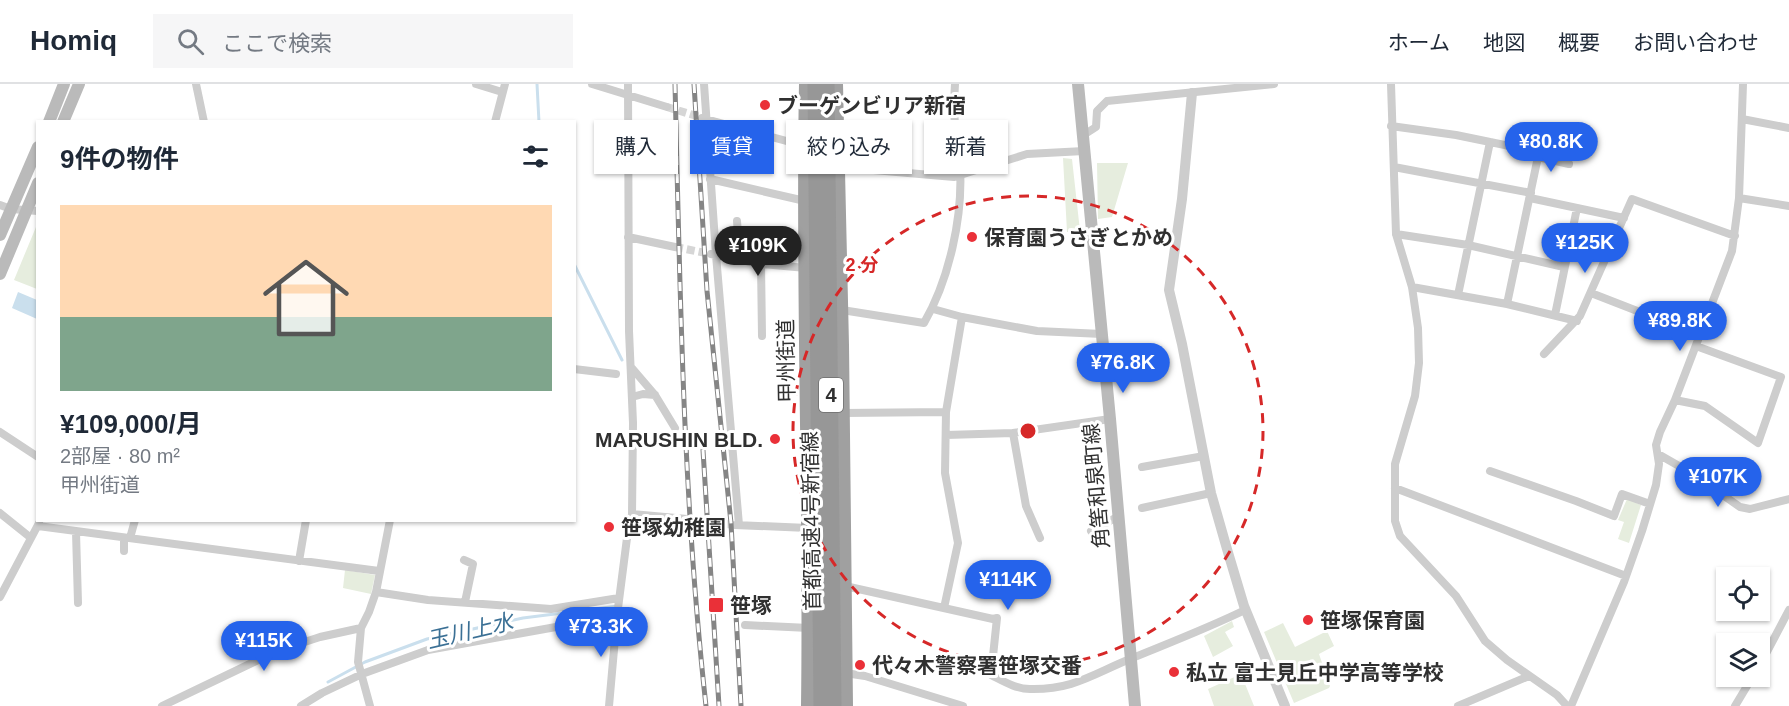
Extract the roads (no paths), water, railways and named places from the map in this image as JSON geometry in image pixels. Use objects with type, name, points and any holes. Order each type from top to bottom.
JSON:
[{"type":"highway","points":[[801,84],[806,120]]},
{"type":"highway","name":"甲州街道","points":[[806,84],[806,120]]},
{"type":"highway","name":"首都高速4号新宿線","points":[[814,84],[821,706]]},
{"type":"highway","name":"首都高速4号新宿線","points":[[826,84],[834,706]]},
{"type":"highway","points":[[837,84],[837,120]]},
{"type":"highway","name":"甲州街道","points":[[805,174],[809,706]]},
{"type":"highway","points":[[839,174],[845,706]]},
{"type":"main road","points":[[50,120],[64,84]]},
{"type":"main road","points":[[64,120],[79,84]]},
{"type":"main road","name":"角筈和泉町線","points":[[1078,84],[1135,706]]},
{"type":"main road","points":[[0,235],[6,207],[36,151]]},
{"type":"main road","points":[[0,274],[32,211],[36,192]]},
{"type":"street","points":[[196,84],[204,120]]},
{"type":"street","points":[[476,84],[503,88],[495,120]]},
{"type":"street","points":[[592,84],[667,107]]},
{"type":"street","points":[[609,706],[617,615],[632,514],[628,84]]},
{"type":"street","points":[[704,84],[703,118],[710,178],[713,255],[737,525],[808,528]]},
{"type":"street","points":[[842,310],[924,323],[933,309],[956,237],[960,176],[955,126],[955,84]]},
{"type":"street","points":[[1082,136],[1096,127],[1096,111],[1107,102],[1274,84]]},
{"type":"street","points":[[1391,84],[1396,234],[1412,287],[1418,328],[1418,378],[1410,416],[1395,464],[1395,521],[1400,536],[1456,596],[1485,641],[1569,706],[1626,576],[1656,485],[1658,454],[1656,445],[1660,432],[1675,400],[1732,251],[1739,198],[1743,84]]},
{"type":"street","points":[[1192,93],[1182,199],[1169,290],[1185,355],[1211,493],[1245,610],[1285,706]]},
{"type":"street","points":[[703,118],[786,141]]},
{"type":"street","points":[[1742,120],[1789,128]]},
{"type":"street","points":[[1391,126],[1456,135],[1539,152],[1507,304]]},
{"type":"street","points":[[1458,295],[1490,142]]},
{"type":"street","points":[[912,173],[954,177],[1027,154],[1084,151]]},
{"type":"street","points":[[1538,157],[1569,164]]},
{"type":"street","points":[[1394,167],[1481,184],[1624,218]]},
{"type":"street","points":[[710,178],[805,201]]},
{"type":"street","points":[[1739,198],[1789,206]]},
{"type":"street","points":[[1545,354],[1577,321],[1592,293],[1632,199],[1735,236]]},
{"type":"street","points":[[6,207],[32,211]]},
{"type":"street","points":[[1554,315],[1577,208]]},
{"type":"street","points":[[737,221],[740,260]]},
{"type":"street","points":[[1396,234],[1468,245],[1564,267]]},
{"type":"street","points":[[628,237],[675,247]]},
{"type":"street","points":[[713,255],[761,264],[806,268]]},
{"type":"street","points":[[761,264],[762,336]]},
{"type":"street","points":[[1412,287],[1507,304],[1577,321]]},
{"type":"street","points":[[1592,293],[1700,335]]},
{"type":"street","points":[[933,309],[962,317],[1037,331],[1102,334]]},
{"type":"street","points":[[944,608],[958,543],[945,473],[946,412],[962,317]]},
{"type":"street","points":[[1675,400],[1705,406],[1758,442],[1781,377],[1696,346]]},
{"type":"street","points":[[630,366],[655,395],[675,428]]},
{"type":"street","points":[[576,369],[616,374]]},
{"type":"street","points":[[632,397],[643,394],[655,395]]},
{"type":"street","points":[[843,414],[946,412]]},
{"type":"street","points":[[946,435],[1013,433],[1110,419]]},
{"type":"street","points":[[1013,433],[1026,506],[1040,538]]},
{"type":"street","points":[[0,444],[3,434],[36,456]]},
{"type":"street","points":[[1658,454],[1693,474],[1740,507],[1750,508],[1789,499]]},
{"type":"street","points":[[1142,467],[1204,456]]},
{"type":"street","points":[[1490,471],[1614,516],[1622,494],[1650,504]]},
{"type":"street","points":[[1395,488],[1626,576]]},
{"type":"street","points":[[1142,508],[1211,493]]},
{"type":"street","points":[[0,513],[32,538]]},
{"type":"street","points":[[632,514],[687,519]]},
{"type":"street","points":[[1091,531],[1119,516]]},
{"type":"street","points":[[124,551],[134,522]]},
{"type":"street","points":[[299,561],[306,522]]},
{"type":"street","points":[[370,706],[360,669],[360,628],[376,592],[390,522]]},
{"type":"street","points":[[0,597],[39,523],[76,531],[379,571]]},
{"type":"street","points":[[76,531],[78,603]]},
{"type":"street","points":[[464,560],[473,564],[465,602]]},
{"type":"street","points":[[845,586],[993,619],[997,618],[991,675],[1012,685],[1028,689],[1065,686],[1086,680],[1245,610]]},
{"type":"street","points":[[376,592],[428,600],[551,609],[620,599]]},
{"type":"street","points":[[1770,646],[1789,610]]},
{"type":"street","points":[[301,706],[360,669],[428,650],[617,615]]},
{"type":"street","points":[[745,625],[809,628]]},
{"type":"street","points":[[162,706],[277,651],[320,637],[360,628]]},
{"type":"street","points":[[845,672],[963,706]]},
{"type":"street","points":[[1458,706],[1529,676]]},
{"type":"street","points":[[1735,706],[1746,687]]},
{"type":"water","points":[[18,292],[36,300],[36,319],[12,308]]},
{"type":"waterway","name":"玉川上水","points":[[537,84],[539,120]]},
{"type":"waterway","name":"玉川上水","points":[[576,268],[622,360]]},
{"type":"waterway","name":"玉川上水","points":[[328,682],[365,662],[427,639],[523,618],[618,606]]},
{"type":"tunnel","points":[[667,107],[700,117]]},
{"type":"tunnel","points":[[675,247],[711,254]]},
{"type":"tunnel","points":[[687,519],[735,525]]},
{"type":"railway","points":[[675,84],[687,473],[706,706]]},
{"type":"railway","points":[[694,84],[707,291],[731,523],[741,706]]},
{"type":"railway","points":[[703,450],[719,706]]},
{"type":"place","name":"ブーゲンビリア新宿","points":[[765,105]]},
{"type":"place","name":"保育園うさぎとかめ","points":[[972,237]]},
{"type":"place","name":"MARUSHIN BLD.","points":[[775,439]]},
{"type":"place","name":"笹塚幼稚園","points":[[609,527]]},
{"type":"place","name":"笹塚","points":[[716,605]]},
{"type":"place","name":"笹塚保育園","points":[[1308,620]]},
{"type":"place","name":"代々木警察署笹塚交番","points":[[860,665]]},
{"type":"place","name":"私立 富士見丘中学高等学校","points":[[1174,672]]}]
